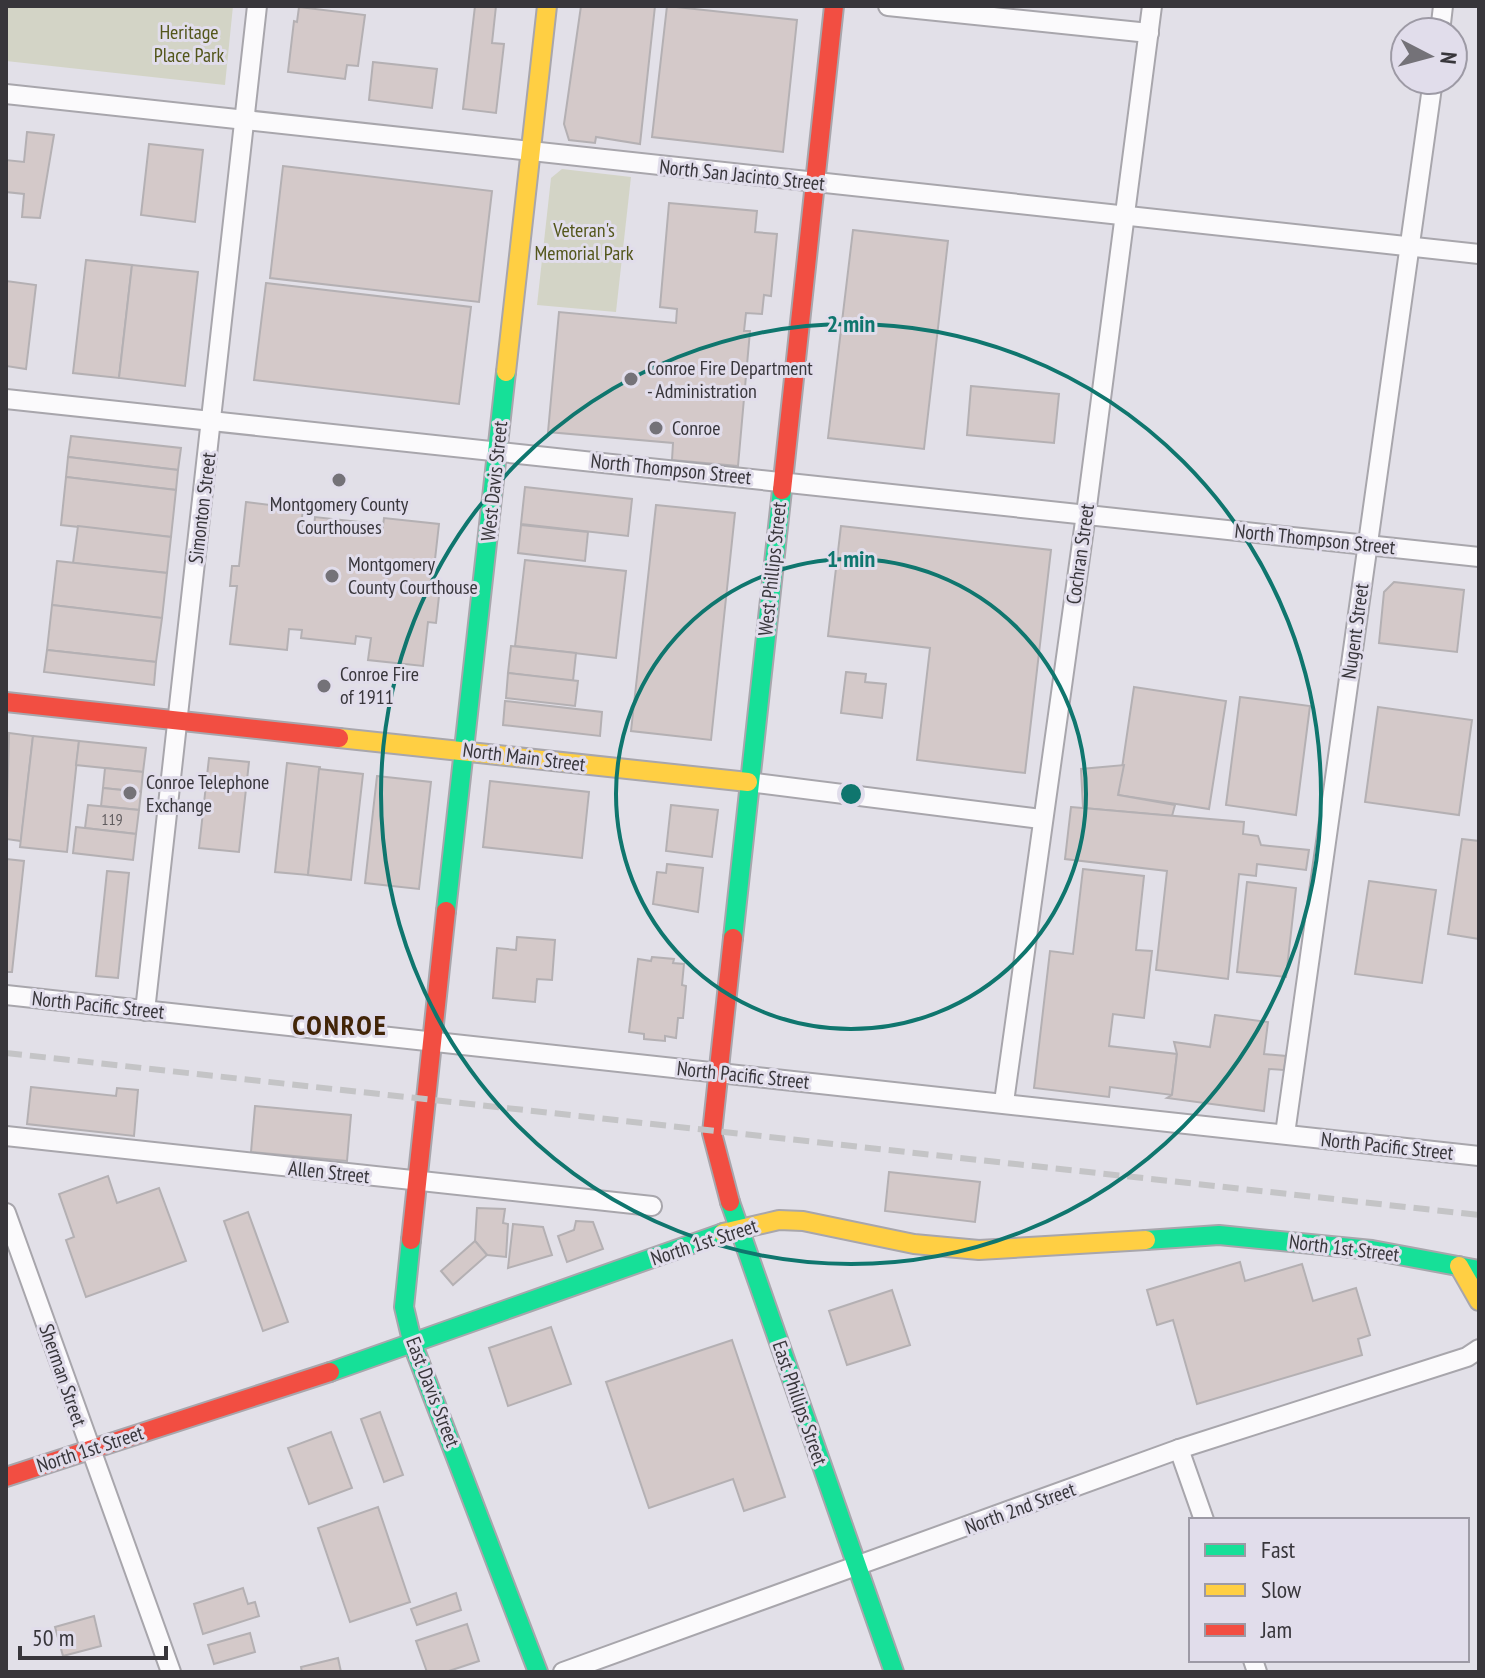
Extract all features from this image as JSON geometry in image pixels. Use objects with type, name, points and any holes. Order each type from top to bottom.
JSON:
[{"type":"main road","name":"West Davis Street","points":[[425,1099],[547,6]]},
{"type":"main road","name":"West Phillips Street","points":[[712,1133],[834,6]]},
{"type":"main road","name":"North Main Street","points":[[6,702],[748,782]]},
{"type":"main road","name":"East Davis Street","points":[[425,1099],[404,1307],[413,1345],[538,1672]]},
{"type":"main road","name":"East Phillips Street","points":[[712,1133],[738,1227],[894,1672]]},
{"type":"main road","name":"North 1st Street","points":[[6,1477],[413,1345],[738,1227],[779,1220],[803,1221],[914,1244],[979,1250],[1219,1235],[1372,1250],[1479,1270]]},
{"type":"main road","points":[[1459,1266],[1479,1301]]},
{"type":"street","name":"Simonton Street","points":[[145,1011],[257,6]]},
{"type":"street","points":[[888,6],[1149,33]]},
{"type":"street","name":"Cochran Street","points":[[1004,1102],[1041,819],[1086,514],[1152,6]]},
{"type":"street","name":"North San Jacinto Street","points":[[6,94],[1479,254]]},
{"type":"street","name":"Nugent Street","points":[[1285,1134],[1431,96]]},
{"type":"street","name":"North Thompson Street","points":[[6,399],[1479,557]]},
{"type":"street","name":"North Main Street","points":[[748,782],[1041,819]]},
{"type":"street","name":"North Pacific Street","points":[[6,995],[1479,1156]]},
{"type":"street","name":"Allen Street","points":[[6,1136],[652,1206]]},
{"type":"street","name":"Sherman Street","points":[[6,1213],[171,1672]]},
{"type":"street","name":"North 2nd Street","points":[[563,1672],[858,1568],[1179,1449],[1452,1362],[1479,1349]]},
{"type":"street","points":[[1179,1449],[1203,1518]]},
{"type":"green space","name":"Heritage Place Park","points":[[6,6],[233,6],[225,85],[6,61]]},
{"type":"green space","name":"Veteran's Memorial Park","points":[[562,169],[631,177],[616,312],[537,305],[551,178]]},
{"type":"building","points":[[475,6],[496,6],[492,43],[504,44],[496,113],[463,109]]},
{"type":"building","points":[[581,6],[655,6],[640,144],[596,137],[595,143],[569,140],[564,124]]},
{"type":"building","points":[[667,6],[797,20],[783,152],[652,137]]},
{"type":"building","points":[[299,7],[365,15],[358,66],[347,65],[345,79],[288,72],[294,21],[297,22]]},
{"type":"building","points":[[373,62],[437,69],[432,108],[369,100]]},
{"type":"building","points":[[27,132],[54,135],[40,218],[22,217],[24,194],[6,192],[6,160],[24,162]]},
{"type":"building","points":[[149,144],[203,150],[195,222],[141,215]]},
{"type":"building","points":[[283,166],[492,191],[479,302],[270,278]]},
{"type":"building","points":[[669,203],[757,211],[755,232],[777,234],[771,296],[764,295],[762,314],[746,313],[744,331],[750,331],[738,466],[672,460],[673,443],[548,432],[559,312],[676,323],[677,309],[660,307]]},
{"type":"building","points":[[853,230],[948,241],[924,449],[828,438]]},
{"type":"building","points":[[86,260],[132,265],[119,378],[73,373]]},
{"type":"building","points":[[132,265],[198,272],[185,386],[119,378]]},
{"type":"building","points":[[6,281],[36,285],[26,369],[6,366]]},
{"type":"building","points":[[266,283],[471,307],[459,404],[254,380]]},
{"type":"building","points":[[971,386],[1059,394],[1054,443],[967,435]]},
{"type":"building","points":[[71,436],[181,448],[178,470],[68,457]]},
{"type":"building","points":[[68,457],[178,470],[176,490],[66,477]]},
{"type":"building","points":[[66,477],[176,490],[171,537],[61,525]]},
{"type":"building","points":[[525,487],[632,499],[628,536],[521,524]]},
{"type":"building","name":"Montgomery County Courthouse","points":[[246,502],[303,509],[301,526],[314,527],[315,517],[368,523],[368,532],[382,533],[384,518],[439,524],[432,586],[440,587],[436,623],[428,622],[423,666],[368,660],[371,638],[356,636],[355,644],[301,638],[302,630],[289,629],[287,650],[230,644],[237,586],[230,586],[232,566],[239,566]]},
{"type":"building","points":[[656,505],[735,513],[711,740],[631,731]]},
{"type":"building","points":[[521,525],[588,532],[585,561],[518,553]]},
{"type":"building","points":[[78,526],[171,537],[167,573],[73,563]]},
{"type":"building","points":[[841,526],[1051,550],[1025,773],[917,760],[930,648],[828,636]]},
{"type":"building","points":[[525,560],[626,571],[616,658],[515,646]]},
{"type":"building","points":[[57,561],[167,573],[162,618],[52,605]]},
{"type":"building","points":[[1394,582],[1464,590],[1457,652],[1379,643],[1384,592]]},
{"type":"building","points":[[52,605],[162,618],[156,662],[47,650]]},
{"type":"building","points":[[511,646],[576,653],[573,681],[508,673]]},
{"type":"building","points":[[47,650],[156,662],[154,685],[44,672]]},
{"type":"building","points":[[846,672],[866,674],[865,682],[886,684],[882,718],[841,713]]},
{"type":"building","points":[[508,673],[578,681],[575,706],[506,698]]},
{"type":"building","points":[[1134,687],[1226,701],[1209,809],[1118,795]]},
{"type":"building","points":[[1240,697],[1310,706],[1296,815],[1226,805]]},
{"type":"building","points":[[505,701],[602,712],[600,736],[503,725]]},
{"type":"building","points":[[1378,707],[1472,720],[1459,815],[1365,802]]},
{"type":"building","points":[[9,733],[33,736],[21,841],[6,839]]},
{"type":"building","points":[[33,736],[79,741],[67,852],[20,847]]},
{"type":"building","points":[[79,741],[146,748],[143,772],[76,765]]},
{"type":"building","points":[[209,758],[249,762],[239,852],[199,848]]},
{"type":"building","points":[[287,763],[320,767],[308,875],[275,872]]},
{"type":"building","points":[[1124,765],[1118,795],[1175,805],[1172,816],[1083,808],[1081,769]]},
{"type":"building","points":[[105,768],[143,772],[141,792],[103,788]]},
{"type":"building","points":[[319,769],[363,774],[351,880],[308,875]]},
{"type":"building","points":[[377,776],[431,782],[419,889],[365,883]]},
{"type":"building","points":[[490,781],[589,792],[582,858],[483,847]]},
{"type":"building","points":[[103,788],[141,792],[139,810],[101,806]]},
{"type":"building","points":[[88,805],[139,810],[136,834],[85,828]]},
{"type":"building","points":[[671,805],[718,810],[712,857],[666,851]]},
{"type":"building","points":[[1071,807],[1244,822],[1243,834],[1258,836],[1261,845],[1309,850],[1306,870],[1257,864],[1256,876],[1239,874],[1228,979],[1156,970],[1167,871],[1065,859]]},
{"type":"building","points":[[76,827],[136,834],[133,860],[73,853]]},
{"type":"building","points":[[1462,839],[1479,841],[1479,939],[1448,934]]},
{"type":"building","points":[[6,859],[24,861],[12,972],[6,972]]},
{"type":"building","points":[[667,864],[703,868],[698,912],[653,904],[657,872],[666,873]]},
{"type":"building","points":[[1083,869],[1144,876],[1136,950],[1152,951],[1144,1018],[1113,1014],[1109,1046],[1177,1054],[1172,1095],[1110,1087],[1109,1097],[1034,1088],[1050,951],[1073,954]]},
{"type":"building","points":[[107,871],[129,873],[118,978],[96,976]]},
{"type":"building","points":[[1369,881],[1436,890],[1422,983],[1355,974]]},
{"type":"building","points":[[1247,882],[1296,888],[1286,977],[1237,972]]},
{"type":"building","points":[[517,937],[555,940],[552,980],[537,979],[535,1002],[493,998],[497,948],[516,950]]},
{"type":"building","points":[[652,957],[674,959],[673,963],[684,964],[682,985],[686,986],[683,1018],[678,1018],[676,1038],[665,1036],[665,1041],[644,1039],[644,1034],[629,1032],[638,959],[651,961]]},
{"type":"building","points":[[1215,1015],[1268,1022],[1264,1054],[1286,1056],[1284,1070],[1269,1069],[1264,1111],[1167,1098],[1172,1095],[1177,1054],[1174,1042],[1210,1047]]},
{"type":"building","points":[[31,1087],[116,1096],[117,1088],[138,1090],[134,1136],[27,1124]]},
{"type":"building","points":[[255,1106],[351,1115],[347,1161],[251,1152]]},
{"type":"building","points":[[889,1172],[980,1182],[975,1222],[885,1211]]},
{"type":"building","points":[[108,1176],[117,1203],[159,1188],[186,1261],[86,1297],[66,1240],[74,1237],[59,1194]]},
{"type":"building","points":[[477,1208],[505,1209],[503,1223],[508,1224],[506,1257],[487,1255],[475,1241]]},
{"type":"building","points":[[248,1212],[288,1322],[263,1331],[224,1221]]},
{"type":"building","points":[[576,1221],[593,1222],[603,1249],[567,1262],[558,1236],[574,1230]]},
{"type":"building","points":[[513,1224],[543,1227],[552,1255],[508,1268]]},
{"type":"building","points":[[475,1241],[487,1255],[453,1285],[441,1271]]},
{"type":"building","points":[[1240,1262],[1245,1281],[1302,1264],[1313,1301],[1356,1288],[1370,1335],[1358,1339],[1362,1355],[1197,1404],[1173,1320],[1157,1325],[1147,1290]]},
{"type":"building","points":[[892,1290],[910,1345],[847,1365],[829,1311]]},
{"type":"building","points":[[551,1327],[571,1384],[508,1406],[489,1348]]},
{"type":"building","points":[[732,1340],[785,1497],[744,1511],[733,1479],[649,1508],[606,1382]]},
{"type":"building","points":[[380,1412],[403,1475],[384,1482],[361,1419]]},
{"type":"building","points":[[331,1432],[352,1488],[309,1504],[288,1448]]},
{"type":"building","points":[[378,1507],[410,1602],[350,1622],[318,1528]]},
{"type":"building","points":[[243,1588],[248,1604],[255,1602],[259,1616],[203,1634],[194,1604]]},
{"type":"building","points":[[456,1593],[461,1610],[417,1625],[411,1609]]},
{"type":"building","points":[[94,1616],[101,1646],[63,1656],[55,1627]]},
{"type":"building","points":[[467,1624],[479,1661],[446,1672],[427,1672],[416,1641]]},
{"type":"building","points":[[250,1633],[255,1652],[214,1664],[208,1645]]},
{"type":"building","points":[[338,1658],[341,1672],[302,1672],[301,1667]]},
{"type":"railway","points":[[6,1053],[1479,1215]]},
{"type":"traffic: fast","points":[[446,911],[506,372]]},
{"type":"traffic: fast","points":[[733,938],[782,490]]},
{"type":"traffic: fast","points":[[730,1202],[894,1672]]},
{"type":"traffic: fast","points":[[330,1372],[723,1233]]},
{"type":"traffic: fast","points":[[1146,1240],[1219,1235],[1372,1250],[1479,1270]]},
{"type":"traffic: fast","points":[[411,1240],[404,1307],[413,1345],[538,1672]]},
{"type":"traffic: slow","points":[[506,372],[547,6]]},
{"type":"traffic: slow","points":[[339,738],[748,782]]},
{"type":"traffic: slow","points":[[723,1233],[779,1220],[803,1221],[914,1244],[979,1250],[1146,1240]]},
{"type":"traffic: slow","points":[[1459,1266],[1479,1301]]},
{"type":"traffic: jam","points":[[782,490],[834,6]]},
{"type":"traffic: jam","points":[[6,702],[339,738]]},
{"type":"traffic: jam","points":[[411,1240],[446,911]]},
{"type":"traffic: jam","points":[[730,1202],[712,1133],[733,938]]},
{"type":"traffic: jam","points":[[6,1477],[330,1372]]},
{"type":"place","name":"Conroe Fire Department - Administration","points":[[631,379]]},
{"type":"place","name":"Conroe","points":[[656,428]]},
{"type":"place","name":"Montgomery County Courthouses","points":[[339,480]]},
{"type":"place","name":"Montgomery County Courthouse","points":[[332,576]]},
{"type":"place","name":"Conroe Fire of 1911","points":[[324,686]]},
{"type":"place","name":"Conroe Telephone Exchange","points":[[130,793]]},
{"type":"district","name":"CONROE","points":[[340,1025]]}]
